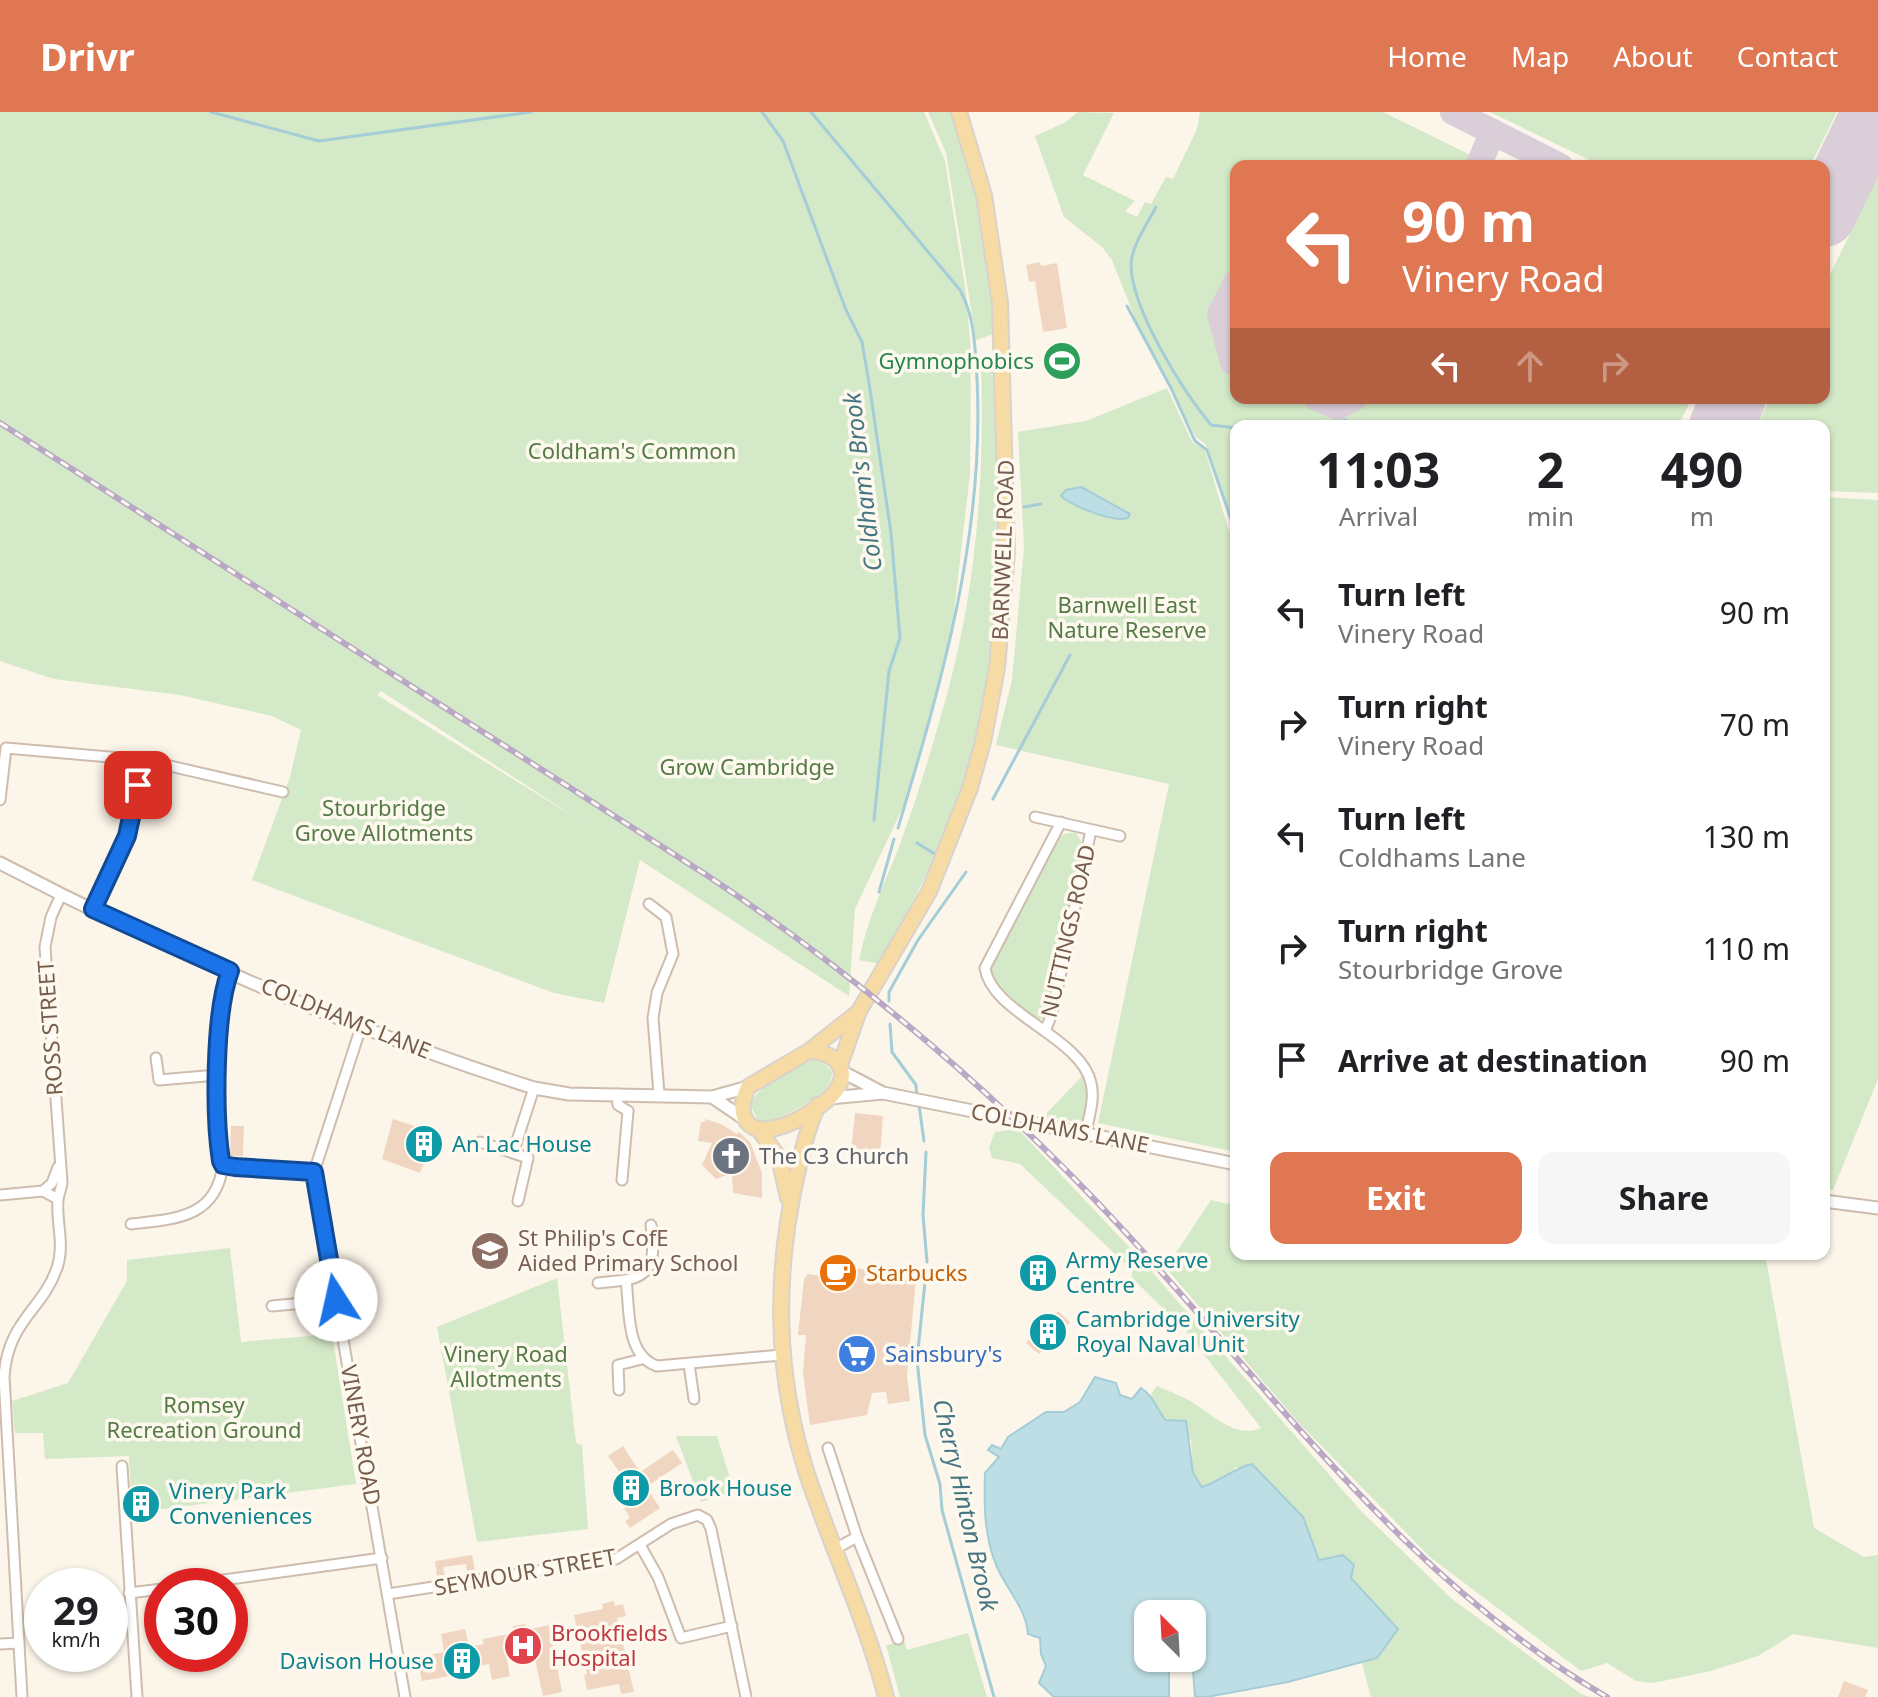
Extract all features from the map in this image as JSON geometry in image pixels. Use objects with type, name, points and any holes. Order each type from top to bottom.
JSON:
[{"type":"main road","name":"BARNWELL ROAD","points":[[789,1203],[805,1134],[842,1079],[841,1068],[859,1011],[929,892],[970,788],[983,742],[1005,606],[1007,515],[1000,303],[984,195],[959,112]]},
{"type":"main road","name":"BARNWELL ROAD","points":[[748,1087],[809,1051],[859,1011]]},
{"type":"main road","points":[[809,1051],[829,1053],[841,1068]]},
{"type":"main road","points":[[748,1087],[742,1108],[746,1120],[760,1131],[779,1158],[789,1203],[780,1280],[781,1355],[796,1435],[886,1697]]},
{"type":"main road","points":[[760,1131],[779,1128],[824,1102]]},
{"type":"street","points":[[0,800],[6,748],[144,760],[283,792]]},
{"type":"street","points":[[93,909],[127,836],[144,760]]},
{"type":"street","points":[[1035,817],[1120,836]]},
{"type":"street","name":"NUTTINGS ROAD","points":[[1061,822],[985,968],[992,987],[1073,1054],[1089,1075],[1093,1093],[1086,1132]]},
{"type":"street","name":"NUTTINGS ROAD","points":[[1045,1031],[1052,1014],[1091,830]]},
{"type":"street","name":"COLDHAMS LANE","points":[[0,863],[61,895],[361,1027],[534,1088],[569,1094],[712,1097],[748,1087]]},
{"type":"street","name":"ROSS STREET","points":[[22,1697],[7,1461],[5,1363],[17,1329],[57,1268],[62,1233],[58,1199],[62,1182],[45,947],[51,917],[61,895]]},
{"type":"street","points":[[649,904],[666,917],[673,954],[657,993],[653,1018],[659,1094]]},
{"type":"street","points":[[131,1224],[174,1219],[203,1206],[220,1186],[223,1165],[217,1112],[217,1075],[225,990],[230,971]]},
{"type":"street","points":[[223,1165],[314,1172],[361,1027]]},
{"type":"street","points":[[156,1058],[159,1080],[217,1075]]},
{"type":"street","name":"COLDHAMS LANE","points":[[841,1068],[883,1093],[1230,1163]]},
{"type":"street","points":[[513,1153],[534,1088]]},
{"type":"street","name":"COLDHAMS LANE","points":[[824,1102],[883,1093]]},
{"type":"street","points":[[617,1094],[618,1105],[628,1111]]},
{"type":"street","points":[[628,1111],[637,1105],[639,1094]]},
{"type":"street","points":[[712,1097],[746,1120]]},
{"type":"street","points":[[622,1180],[628,1111]]},
{"type":"street","points":[[480,1142],[528,1158],[518,1201]]},
{"type":"street","points":[[43,1191],[52,1183],[59,1163]]},
{"type":"street","name":"VINERY ROAD","points":[[314,1172],[405,1697]]},
{"type":"street","points":[[0,1195],[43,1191],[58,1199]]},
{"type":"street","points":[[1830,1202],[1878,1208]]},
{"type":"street","points":[[598,1283],[642,1276],[653,1261],[651,1225]]},
{"type":"street","points":[[626,1280],[634,1344],[642,1359],[657,1366],[781,1355]]},
{"type":"street","points":[[272,1306],[336,1300]]},
{"type":"street","points":[[619,1390],[618,1365],[642,1359]]},
{"type":"street","points":[[689,1364],[694,1399]]},
{"type":"street","points":[[828,1448],[857,1537],[898,1639]]},
{"type":"street","points":[[122,1466],[137,1697]]},
{"type":"street","name":"SEYMOUR STREET","points":[[388,1594],[608,1561],[623,1557],[685,1517],[698,1515],[707,1520],[720,1564],[746,1697]]},
{"type":"street","points":[[835,1549],[857,1537]]},
{"type":"street","points":[[640,1545],[658,1577],[681,1638],[732,1626]]},
{"type":"street","points":[[248,1577],[382,1558]]},
{"type":"street","points":[[129,1593],[144,1591]]},
{"type":"street","points":[[0,1644],[19,1643]]},
{"type":"green space","name":"Coldham's Common","points":[[0,112],[924,112],[945,161],[966,293],[971,352],[970,474],[951,637],[908,796],[855,909],[849,996],[640,860],[604,1003],[554,993],[252,880],[290,777],[301,730],[272,716],[180,695],[54,679],[0,661]],"holes":[[[381,691],[581,821],[377,695]]]},
{"type":"green space","points":[[928,112],[952,112],[976,193],[987,249],[996,333],[976,340],[946,153]]},
{"type":"green space","points":[[1078,112],[1114,113],[1083,175],[1135,201],[1125,211],[1137,217],[1145,202],[1151,204],[1166,177],[1173,179],[1197,129],[1200,112],[1383,112],[1481,160],[1230,160],[1230,404],[1689,404],[1681,420],[1230,420],[1230,514],[1206,445],[1196,437],[1140,331],[1112,260],[1102,247],[1064,217],[1035,136],[1064,123]]},
{"type":"green space","points":[[1490,112],[1837,112],[1813,160],[1590,160]]},
{"type":"green space","points":[[1878,176],[1878,493],[1830,491],[1830,420],[1760,420],[1767,404],[1830,404],[1830,275]]},
{"type":"green space","points":[[981,362],[1001,371],[1000,581],[988,692],[952,813],[919,890],[880,964],[859,960],[867,928],[910,817],[930,754],[963,626],[979,495]]},
{"type":"green space","name":"Barnwell East Nature Reserve","points":[[1167,388],[1192,442],[1205,450],[1229,532],[1230,526],[1230,1151],[1098,1123],[1169,784],[996,745],[1012,680],[1024,547],[1018,432],[1086,421]]},
{"type":"green space","points":[[1830,497],[1878,500],[1878,1079],[1833,1190],[1830,1190]]},
{"type":"green space","points":[[1076,833],[1084,846],[1050,1011],[1042,1019],[1035,1019],[993,983],[989,964],[1060,836]]},
{"type":"green space","points":[[819,1059],[832,1071],[831,1080],[819,1095],[775,1120],[766,1123],[757,1119],[750,1104],[761,1090],[791,1069]]},
{"type":"green space","points":[[1084,1074],[1089,1088],[1086,1116],[1079,1122],[1043,1117]]},
{"type":"green space","points":[[1018,1129],[1146,1265],[1361,1511],[1452,1599],[1581,1694],[1591,1697],[1371,1697],[1362,1663],[1377,1658],[1398,1629],[1350,1578],[1320,1560],[1302,1517],[1236,1467],[1222,1481],[1202,1487],[1193,1473],[1191,1440],[1155,1408],[1151,1394],[1157,1386],[1188,1400],[1236,1429],[1261,1428],[1185,1330],[1132,1278],[1132,1270],[1020,1164],[992,1158],[989,1147],[995,1132]]},
{"type":"green space","points":[[1211,1200],[1230,1202],[1230,1260],[1766,1260],[1814,1528],[1864,1557],[1878,1555],[1878,1648],[1793,1634],[1758,1656],[1711,1671],[1653,1683],[1636,1681],[1607,1663],[1581,1671],[1430,1557],[1298,1422],[1166,1268]]},
{"type":"green space","name":"Romsey Recreation Ground","points":[[230,1248],[241,1342],[332,1334],[356,1484],[132,1513],[129,1456],[45,1459],[43,1433],[15,1433],[12,1401],[68,1383],[127,1281],[127,1260]]},
{"type":"green space","name":"Vinery Road Allotments","points":[[557,1278],[576,1443],[582,1445],[588,1529],[477,1542],[437,1327]]},
{"type":"green space","points":[[676,1436],[717,1436],[734,1491],[701,1502]]},
{"type":"green space","points":[[968,1633],[987,1697],[900,1697],[886,1645],[904,1641],[907,1650]]},
{"type":"water","points":[[1081,487],[1130,514],[1128,518],[1093,513],[1061,496],[1066,490]]},
{"type":"water","points":[[1095,1377],[1116,1383],[1120,1395],[1132,1399],[1141,1388],[1166,1420],[1186,1421],[1193,1473],[1202,1487],[1252,1464],[1303,1517],[1319,1560],[1343,1555],[1354,1565],[1351,1578],[1398,1629],[1377,1658],[1288,1682],[1195,1697],[1193,1672],[1206,1672],[1206,1600],[1134,1600],[1134,1672],[1169,1672],[1169,1697],[1054,1697],[1039,1683],[1046,1666],[1040,1638],[1028,1634],[1024,1616],[993,1556],[986,1521],[985,1473],[999,1457],[988,1450],[992,1445],[1001,1449],[1008,1437],[1046,1412],[1064,1412],[1080,1402]]},
{"type":"building","points":[[1040,262],[1041,266],[1057,263],[1067,328],[1043,332],[1035,281],[1029,282],[1026,265]]},
{"type":"building","points":[[855,1113],[883,1116],[880,1154],[851,1152]]},
{"type":"building","name":"An Lac House","points":[[393,1119],[436,1133],[420,1173],[382,1159]]},
{"type":"building","name":"The C3 Church","points":[[705,1119],[737,1134],[739,1132],[750,1142],[762,1173],[762,1198],[733,1193],[732,1173],[716,1179],[702,1165],[712,1143],[698,1141],[701,1122]]},
{"type":"building","points":[[231,1126],[244,1126],[243,1156],[230,1156]]},
{"type":"building","name":"Army Reserve Centre","points":[[1037,1252],[1058,1272],[1038,1293],[1017,1273]]},
{"type":"building","name":"Sainsbury's","points":[[830,1265],[871,1270],[870,1281],[899,1284],[899,1278],[916,1279],[907,1376],[910,1401],[888,1404],[886,1392],[872,1393],[867,1415],[810,1425],[803,1373],[806,1335],[798,1335],[804,1279],[808,1274],[829,1277]]},
{"type":"building","name":"Cambridge University Royal Naval Unit","points":[[1058,1311],[1070,1322],[1039,1354],[1026,1343]]},
{"type":"building","name":"Brook House","points":[[623,1446],[640,1472],[673,1450],[682,1463],[646,1487],[660,1508],[630,1528],[625,1521],[630,1518],[624,1508],[627,1506],[614,1489],[623,1484],[620,1479],[623,1477],[608,1456]]},
{"type":"building","points":[[472,1555],[475,1570],[467,1572],[466,1564],[443,1567],[445,1575],[437,1576],[435,1561]]},
{"type":"building","points":[[614,1601],[615,1606],[623,1604],[626,1616],[617,1618],[634,1692],[621,1694],[619,1684],[587,1690],[584,1675],[587,1674],[574,1615],[603,1609],[602,1604]]},
{"type":"building","name":"Davison House","points":[[525,1624],[526,1630],[549,1625],[562,1692],[543,1696],[533,1650],[506,1655],[510,1676],[492,1680],[489,1664],[472,1668],[472,1672],[422,1681],[417,1657],[444,1652],[441,1634],[465,1629],[469,1647],[484,1644],[482,1639],[514,1633],[513,1626]]},
{"type":"building","points":[[1844,1681],[1868,1690],[1865,1697],[1838,1697]]},
{"type":"waterway","points":[[211,112],[319,141],[531,112]]},
{"type":"waterway","name":"Coldham's Brook","points":[[762,112],[783,141],[846,310],[862,342],[869,383],[891,533],[900,638],[889,671],[874,820]]},
{"type":"waterway","points":[[811,112],[960,290],[969,311],[973,333],[978,436],[967,550],[944,662],[898,828]]},
{"type":"waterway","points":[[1156,207],[1132,257],[1133,282],[1140,303],[1160,349],[1187,392],[1211,425],[1230,427]]},
{"type":"waterway","points":[[1127,306],[1171,388],[1195,441],[1207,450],[1230,516]]},
{"type":"waterway","points":[[1024,507],[1041,504]]},
{"type":"waterway","points":[[993,799],[1070,655]]},
{"type":"waterway","points":[[879,892],[894,839]]},
{"type":"waterway","name":"Cherry Hinton Brook","points":[[917,843],[935,854]]},
{"type":"waterway","name":"Cherry Hinton Brook","points":[[889,1001],[889,992],[918,940],[966,872]]},
{"type":"waterway","name":"Cherry Hinton Brook","points":[[890,1024],[892,1052],[916,1085],[917,1098]]},
{"type":"waterway","name":"Cherry Hinton Brook","points":[[919,1105],[924,1141]]},
{"type":"waterway","name":"Cherry Hinton Brook","points":[[926,1152],[923,1215],[927,1262]]},
{"type":"waterway","name":"Cherry Hinton Brook","points":[[926,1272],[917,1360],[925,1435],[940,1484],[942,1510],[994,1697]]},
{"type":"taxiway","points":[[1453,112],[1548,160]]},
{"type":"taxiway","points":[[1481,160],[1493,132]]},
{"type":"taxiway","points":[[1230,295],[1220,314],[1230,351]]},
{"type":"taxiway","points":[[1330,404],[1337,407],[1343,404]]},
{"type":"runway","points":[[1830,203],[1874,112]]},
{"type":"runway","points":[[1724,420],[1731,404]]},
{"type":"railway","points":[[0,423],[708,876],[821,956],[980,1088],[1079,1184],[1183,1296],[1293,1423],[1408,1544],[1470,1600],[1536,1651],[1607,1697]]},
{"type":"place","name":"Gymnophobics","points":[[1062,361]]},
{"type":"place","name":"An Lac House","points":[[424,1144]]},
{"type":"place","name":"The C3 Church","points":[[731,1156]]},
{"type":"place","name":"St Philip's CofE Aided Primary School","points":[[490,1251]]},
{"type":"place","name":"Starbucks","points":[[838,1273]]},
{"type":"place","name":"Army Reserve Centre","points":[[1038,1273]]},
{"type":"place","name":"Cambridge University Royal Naval Unit","points":[[1048,1332]]},
{"type":"place","name":"Sainsbury's","points":[[857,1354]]},
{"type":"place","name":"Brook House","points":[[631,1488]]},
{"type":"place","name":"Vinery Park Conveniences","points":[[141,1504]]},
{"type":"place","name":"Brookfields Hospital","points":[[523,1646]]},
{"type":"place","name":"Davison House","points":[[462,1661]]},
{"type":"route","points":[[138,785],[127,836],[93,909],[230,971],[225,990],[217,1075],[221,1161],[223,1165],[235,1167],[314,1172],[336,1300]]},
{"type":"park label","name":"Grow Cambridge","points":[[747,767]]},
{"type":"park label","name":"Stourbridge Grove Allotments","points":[[384,820]]}]
